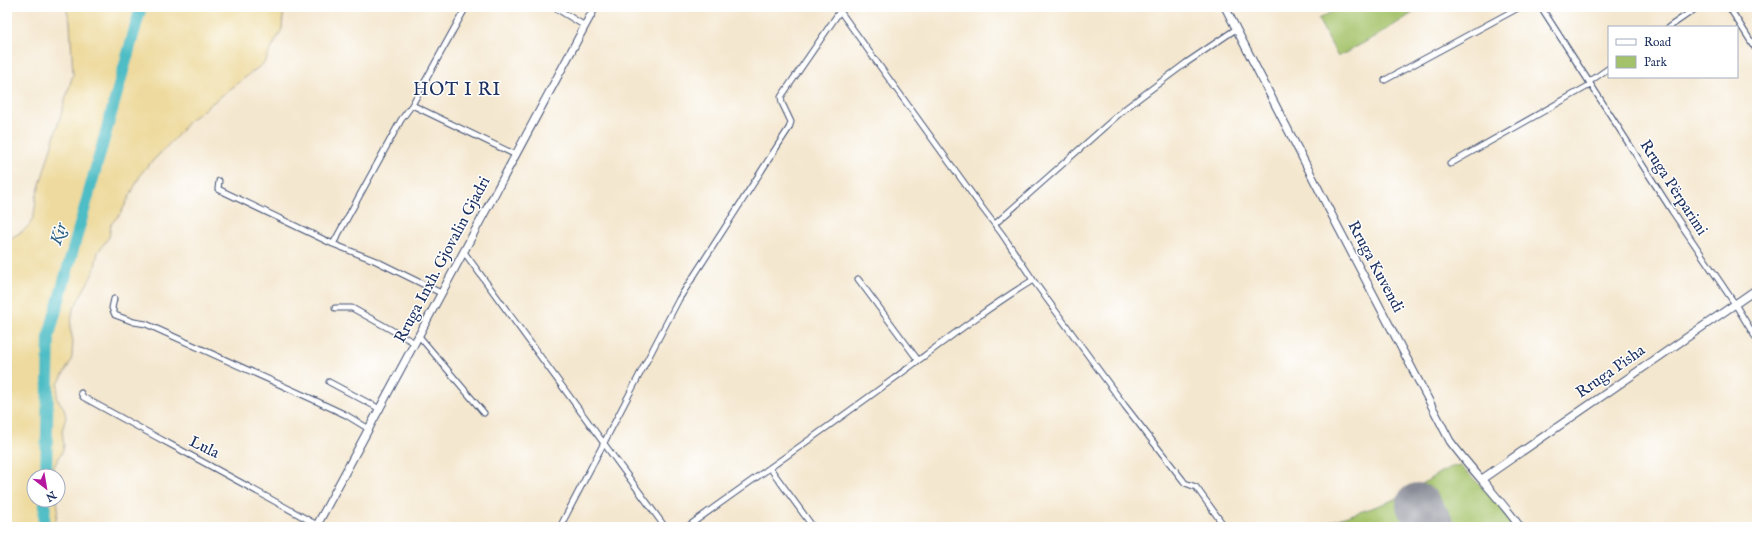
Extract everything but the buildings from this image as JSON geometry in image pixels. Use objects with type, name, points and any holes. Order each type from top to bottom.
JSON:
[{"type":"street","points":[[333,244],[401,120],[412,105],[466,7]]},
{"type":"street","points":[[554,7],[585,26]]},
{"type":"street","name":"Rruga Inxh. Gjovalin Gjadri","points":[[316,526],[596,7]]},
{"type":"street","points":[[560,527],[679,299],[789,128],[791,122],[782,103],[781,97],[839,9],[845,7]]},
{"type":"street","name":"Rruga Kuvendi","points":[[1225,7],[1450,441],[1520,527]]},
{"type":"street","points":[[1385,80],[1520,7]]},
{"type":"street","name":"Rruga Përparimi","points":[[1541,7],[1757,340]]},
{"type":"street","points":[[1670,26],[1698,7]]},
{"type":"street","points":[[1729,7],[1757,51]]},
{"type":"street","points":[[839,9],[1125,406],[1182,479],[1200,491],[1224,527]]},
{"type":"street","points":[[995,224],[1126,108],[1182,66],[1236,29]]},
{"type":"street","points":[[1450,164],[1589,83],[1608,69]]},
{"type":"street","points":[[412,105],[516,155]]},
{"type":"street","points":[[219,182],[218,189],[333,244],[376,261],[441,293]]},
{"type":"street","points":[[464,252],[665,527]]},
{"type":"street","points":[[858,279],[918,360]]},
{"type":"street","points":[[687,527],[918,360],[1033,280]]},
{"type":"street","name":"Rruga Pisha","points":[[1482,479],[1757,289]]},
{"type":"street","points":[[114,299],[112,308],[115,315],[134,322],[146,324],[253,372],[346,415],[369,429]]},
{"type":"street","points":[[335,308],[352,308],[415,343]]},
{"type":"street","points":[[419,336],[484,413]]},
{"type":"street","points":[[329,382],[380,409]]},
{"type":"street","name":"Lula","points":[[81,392],[83,396],[114,414],[186,454],[194,456],[247,485],[316,526]]},
{"type":"street","points":[[770,468],[812,527]]},
{"type":"green space","points":[[1341,7],[1422,7],[1380,34],[1338,57],[1318,19]]},
{"type":"green space","points":[[1460,465],[1497,502],[1515,527],[1317,527],[1395,499],[1413,490],[1432,477]]},
{"type":"sand","points":[[66,7],[289,7],[283,16],[282,29],[264,63],[189,121],[177,136],[142,172],[121,213],[111,224],[109,237],[98,252],[94,271],[73,310],[70,328],[73,341],[72,356],[71,361],[58,384],[57,399],[64,408],[66,417],[62,431],[64,446],[53,468],[26,468],[26,508],[58,508],[55,525],[54,527],[7,527],[7,240],[26,229],[34,214],[36,198],[73,74],[70,22]]},
{"type":"waterway","name":"Kir","points":[[46,468],[49,335],[141,7]]},
{"type":"waterway","name":"Kir","points":[[44,527],[45,508]]},
{"type":"runway","points":[[1418,505],[1433,527]]},
{"type":"district","name":"HOT I RI","points":[[457,90]]}]
